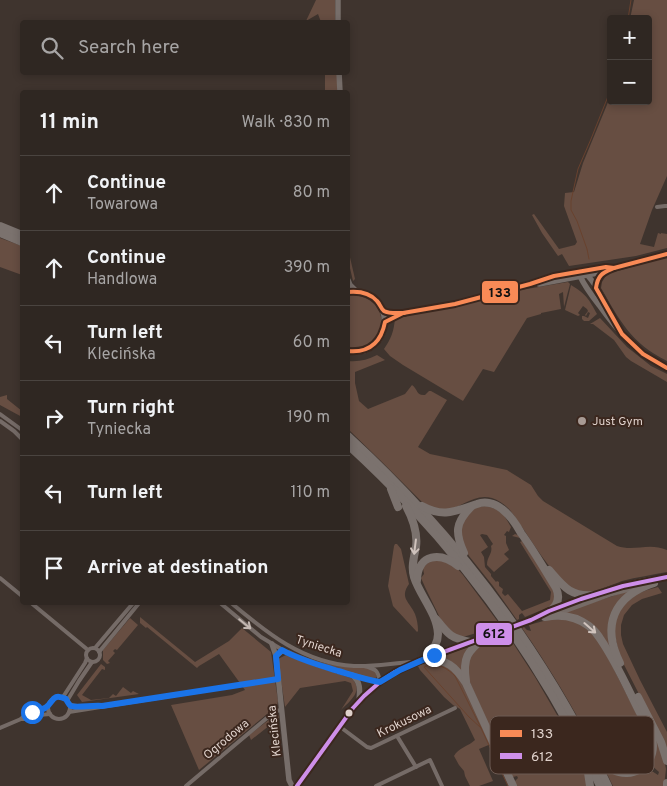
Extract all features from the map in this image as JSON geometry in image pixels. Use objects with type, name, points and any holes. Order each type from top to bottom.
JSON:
[{"type":"highway","points":[[0,226],[20,234]]},
{"type":"highway","points":[[0,233],[20,241]]},
{"type":"highway","points":[[350,438],[416,502],[472,568],[527,643],[558,692],[569,716]]},
{"type":"highway","points":[[350,447],[390,485],[440,540],[470,577],[498,613],[565,716]]},
{"type":"highway","points":[[390,485],[398,506]]},
{"type":"highway","points":[[396,492],[407,507],[415,525],[416,541],[413,572],[438,630],[435,647],[426,658],[442,661],[460,673],[490,736]]},
{"type":"highway","points":[[416,502],[439,513],[452,512],[479,503],[497,505],[503,509],[536,555],[558,594],[557,604],[548,614],[574,618],[583,622],[597,634],[607,648],[641,716]]},
{"type":"highway","points":[[472,506],[462,516],[458,529],[460,544],[472,568]]},
{"type":"highway","points":[[536,555],[566,588],[578,594],[593,595]]},
{"type":"highway","points":[[418,586],[417,579],[420,566],[426,560],[433,557],[448,559],[459,566],[470,577]]},
{"type":"highway","points":[[648,716],[616,656],[611,636],[611,626],[621,603],[634,593],[654,583]]},
{"type":"highway","points":[[432,614],[451,636],[470,642]]},
{"type":"highway","points":[[466,683],[464,668],[466,658],[473,647],[487,635]]},
{"type":"highway","points":[[654,727],[667,761]]},
{"type":"highway","points":[[508,774],[513,786]]},
{"type":"highway","points":[[595,774],[600,786]]},
{"type":"highway","points":[[601,774],[608,786]]},
{"type":"main road","points":[[338,0],[338,20]]},
{"type":"main road","points":[[340,75],[340,90]]},
{"type":"main road","points":[[583,274],[603,272],[667,254]]},
{"type":"main road","points":[[383,310],[403,313],[455,304],[530,284],[540,284],[606,267],[614,268]]},
{"type":"main road","points":[[596,288],[598,278],[603,272]]},
{"type":"main road","points":[[583,274],[596,288],[622,334]]},
{"type":"main road","points":[[583,274],[586,287],[628,341],[644,354],[667,368]]},
{"type":"main road","points":[[350,285],[356,291]]},
{"type":"main road","points":[[350,292],[363,292],[373,297],[383,310],[385,322],[382,333],[374,344],[359,352],[350,351]]},
{"type":"main road","points":[[385,322],[403,313]]},
{"type":"main road","points":[[548,614],[593,595],[626,585],[667,577]]},
{"type":"main road","points":[[297,786],[359,701],[380,682],[400,670],[426,658],[548,614],[612,593],[667,581]]},
{"type":"main road","name":"Klecińska","points":[[272,644],[276,656],[289,780],[292,786]]},
{"type":"main road","points":[[276,656],[282,650]]},
{"type":"main road","points":[[352,675],[360,685],[359,701]]},
{"type":"street","points":[[657,207],[667,206]]},
{"type":"street","points":[[0,414],[20,429]]},
{"type":"street","points":[[0,422],[20,437]]},
{"type":"street","points":[[0,578],[20,594]]},
{"type":"street","points":[[34,605],[88,650]]},
{"type":"street","points":[[0,728],[48,706],[55,698],[62,697],[85,663],[88,650],[95,648],[131,605]]},
{"type":"street","points":[[20,719],[50,714],[59,719],[65,717],[69,712],[68,702],[79,680],[92,662],[98,659],[99,652],[138,605]]},
{"type":"street","name":"Tyniecka","points":[[222,605],[255,632],[282,650],[306,661],[380,682]]},
{"type":"street","name":"Tyniecka","points":[[234,605],[270,635],[300,652],[339,664],[364,666],[416,662]]},
{"type":"street","points":[[95,648],[99,652]]},
{"type":"street","points":[[86,658],[92,662]]},
{"type":"street","points":[[364,666],[377,671],[380,682]]},
{"type":"street","points":[[62,697],[73,706],[102,706],[278,679]]},
{"type":"street","points":[[48,706],[50,714]]},
{"type":"street","points":[[69,712],[97,709],[102,706]]},
{"type":"street","name":"Krokusowa","points":[[339,726],[371,748],[455,708]]},
{"type":"street","name":"Ogrodowa","points":[[186,786],[275,711],[281,710]]},
{"type":"street","points":[[396,736],[416,767]]},
{"type":"street","points":[[378,786],[430,760],[442,786]]},
{"type":"shaded area","points":[[316,0],[335,0],[335,20],[320,20],[318,14],[306,20]]},
{"type":"shaded area","points":[[634,0],[667,0],[667,176],[640,244],[654,247],[658,233],[661,233],[667,234],[667,248],[636,256],[569,266],[562,254],[558,256],[532,215],[534,214],[559,249],[575,245],[577,242],[564,206],[565,193],[574,192],[583,163],[607,105],[652,105],[652,15],[631,15]]},
{"type":"shaded area","points":[[325,75],[337,75],[338,90],[325,90]]},
{"type":"shaded area","points":[[0,238],[20,245],[20,274],[0,267]]},
{"type":"shaded area","points":[[350,257],[355,279],[353,281],[350,268]]},
{"type":"shaded area","points":[[667,257],[667,361],[635,339],[621,321],[601,288],[607,274]]},
{"type":"shaded area","points":[[568,282],[570,284],[564,307],[563,292],[559,294],[561,309],[527,318],[494,372],[483,369],[463,401],[403,365],[384,349],[392,335],[395,318],[455,306],[509,292]]},
{"type":"shaded area","points":[[571,285],[587,297],[597,314],[589,321],[582,319],[582,316],[588,318],[590,313],[588,312],[585,315],[588,311],[583,306],[578,316],[565,310]]},
{"type":"shaded area","points":[[350,295],[365,298],[375,305],[380,314],[381,324],[378,334],[372,342],[361,347],[350,347]]},
{"type":"shaded area","points":[[600,318],[627,347],[651,366],[667,374],[667,382],[631,361],[614,340],[593,324],[590,324]]},
{"type":"shaded area","points":[[377,355],[385,360],[355,372],[355,383],[359,401],[368,409],[405,394],[412,385],[420,394],[425,395],[431,391],[447,400],[418,447],[430,454],[507,470],[531,485],[543,501],[617,546],[624,548],[654,547],[667,550],[667,572],[622,581],[592,592],[582,593],[573,590],[553,571],[512,513],[499,501],[483,497],[451,509],[442,510],[421,501],[350,431],[350,361]]},
{"type":"shaded area","points":[[7,395],[7,399],[20,409],[20,416],[0,405],[0,397]]},
{"type":"shaded area","points":[[486,506],[496,509],[505,516],[511,527],[509,532],[507,531],[504,535],[506,536],[509,550],[504,554],[509,559],[494,572],[487,565],[493,544],[487,535],[480,535],[488,547],[481,552],[484,557],[485,567],[496,582],[499,582],[499,586],[503,589],[502,593],[505,596],[508,594],[522,611],[550,600],[551,592],[520,542],[522,541],[520,538],[512,536],[518,535],[555,589],[556,601],[549,607],[525,617],[522,613],[517,620],[469,556],[459,533],[461,521],[476,507]]},
{"type":"shaded area","points":[[395,544],[401,549],[409,584],[405,596],[416,616],[417,632],[393,606],[388,586]]},
{"type":"shaded area","points":[[438,559],[456,567],[501,626],[498,627],[496,624],[492,624],[493,628],[463,637],[453,634],[441,620],[421,578],[424,574],[423,568],[431,561]]},
{"type":"shaded area","points":[[658,587],[662,593],[642,599],[632,605],[624,615],[621,635],[623,644],[640,680],[667,732],[667,751],[654,723],[654,716],[650,716],[620,657],[613,628],[621,607],[637,594]]},
{"type":"shaded area","points":[[631,590],[617,606],[613,653],[645,716],[639,716],[600,636],[561,613]]},
{"type":"shaded area","points":[[140,617],[195,662],[229,641],[242,628],[271,652],[278,701],[277,706],[199,770],[171,705],[232,695],[245,690],[219,654],[197,668],[140,623]]},
{"type":"shaded area","points":[[130,618],[138,625],[117,650],[113,651],[115,653],[108,661],[110,663],[107,664],[103,660],[103,650]]},
{"type":"shaded area","points":[[564,619],[582,624],[595,635],[638,716],[577,716],[522,628],[524,627],[531,631],[529,625],[547,620]]},
{"type":"shaded area","points":[[507,634],[558,716],[490,716],[490,728],[467,676],[468,658],[483,642],[497,637],[501,639],[503,635]]},
{"type":"shaded area","points":[[471,646],[463,674],[440,657]]},
{"type":"shaded area","points":[[289,650],[328,664],[370,669],[375,672],[377,677],[374,679],[307,659]]},
{"type":"shaded area","points":[[286,655],[351,678],[357,687],[355,695],[341,710],[353,691],[351,683],[345,681],[300,688],[285,707],[278,659]]},
{"type":"shaded area","points":[[429,662],[440,662],[460,677],[490,742],[490,744],[479,749],[493,781],[479,786],[470,786],[464,771],[454,756],[458,751],[475,740],[460,709],[444,697],[418,666]]},
{"type":"shaded area","points":[[101,664],[105,667],[105,670],[102,669],[82,695],[91,700],[109,698],[113,694],[116,696],[123,687],[131,693],[133,691],[139,694],[82,702],[77,695]]},
{"type":"shaded area","points":[[273,714],[278,714],[279,718],[251,740],[249,735],[270,719]]},
{"type":"shaded area","points":[[654,733],[666,769],[664,786],[613,786],[607,774],[654,774],[654,772],[658,775],[659,772],[654,768]]},
{"type":"shaded area","points":[[510,774],[587,774],[588,786],[516,786],[514,782],[518,778],[517,776],[511,776]]},
{"type":"waterway","points":[[629,15],[631,0]]},
{"type":"waterway","points":[[589,259],[577,221],[571,210],[571,201],[578,169],[607,99]]},
{"type":"waterway","points":[[431,664],[438,665],[447,669],[455,676],[481,728],[469,717],[424,667],[431,664]]},
{"type":"waterway","points":[[481,728],[490,747]]},
{"type":"waterway","points":[[502,774],[508,786]]},
{"type":"transit line","name":"133","points":[[350,351],[362,350],[373,345],[380,336],[385,322],[403,313],[455,304],[554,276],[606,267],[614,268],[667,254]]},
{"type":"transit line","name":"133","points":[[614,268],[602,275],[598,280],[596,288],[622,334],[643,354],[667,368]]},
{"type":"transit line","name":"133","points":[[350,292],[368,294],[386,312],[404,313]]},
{"type":"transit line","name":"612","points":[[297,786],[353,708],[380,682],[395,672],[581,599],[623,586],[667,577]]},
{"type":"place","name":"Just Gym","points":[[582,421]]},
{"type":"route","points":[[32,712],[46,708],[53,699],[58,697],[66,699],[73,706],[102,706],[278,679],[276,656],[282,650],[297,658],[380,682],[400,670],[434,655]]}]
